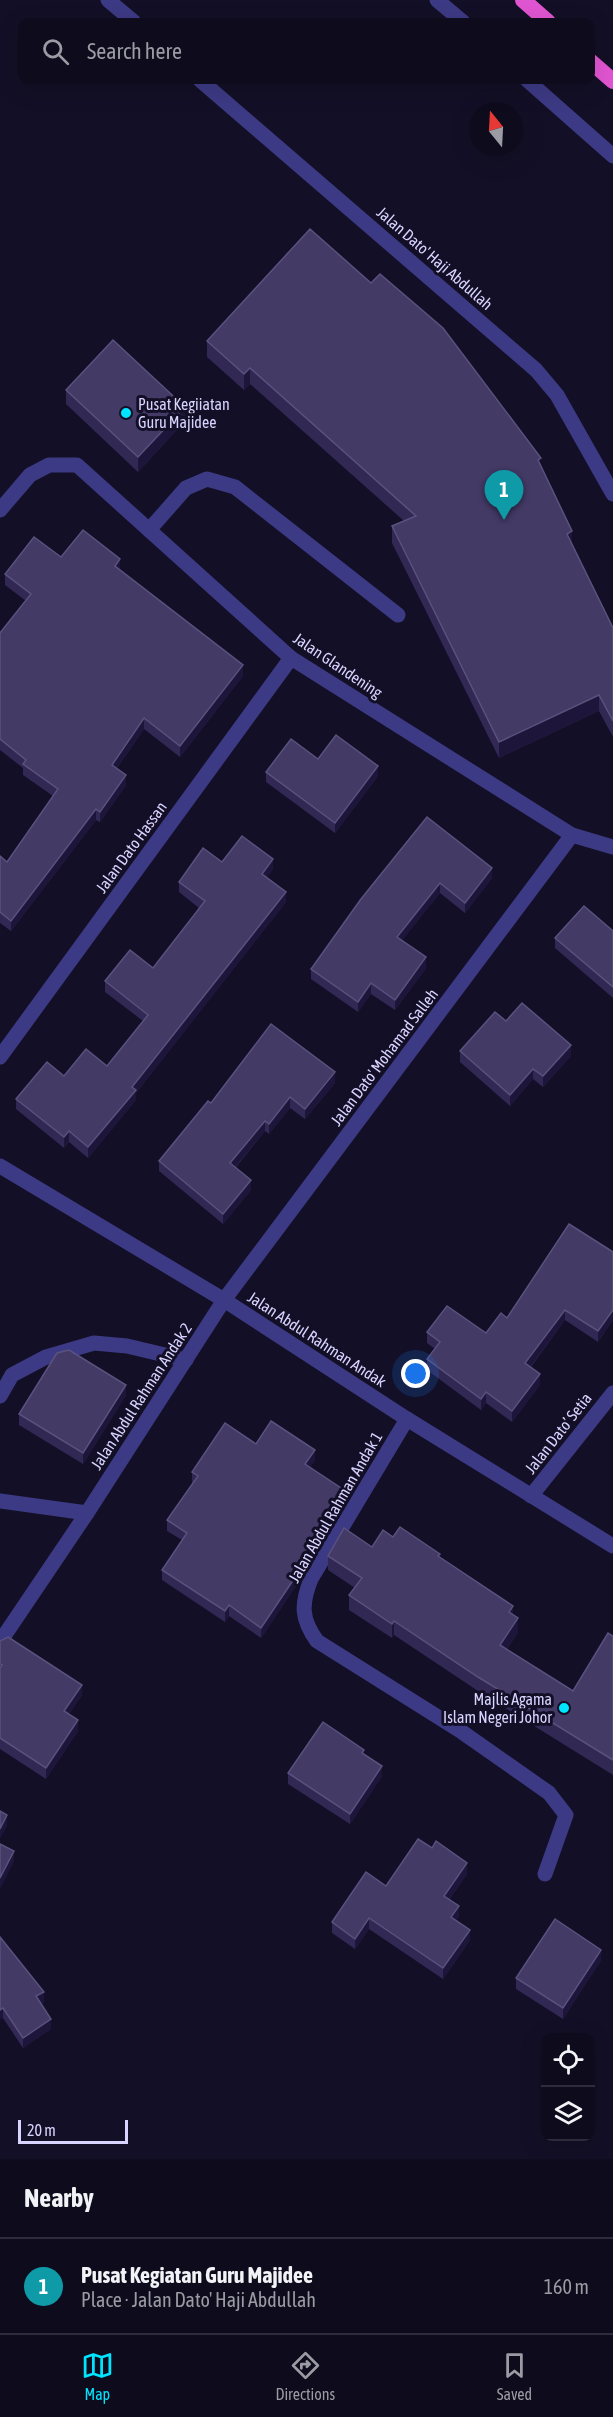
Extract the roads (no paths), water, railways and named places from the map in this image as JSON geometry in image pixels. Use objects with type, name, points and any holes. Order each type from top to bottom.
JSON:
[{"type":"highway","points":[[524,0],[544,18]]},
{"type":"highway","points":[[595,65],[613,81]]},
{"type":"street","points":[[108,0],[129,18]]},
{"type":"street","points":[[437,0],[458,18]]},
{"type":"street","name":"Jalan Dato' Haji Abdullah","points":[[205,84],[536,370],[557,395],[613,494]]},
{"type":"street","points":[[532,84],[613,156]]},
{"type":"street","name":"Jalan Glandening","points":[[0,510],[30,475],[49,465],[77,465],[291,658],[572,835],[613,847]]},
{"type":"street","points":[[149,530],[186,488],[207,479],[235,487],[398,615]]},
{"type":"street","name":"Jalan Dato Hassan","points":[[0,1057],[291,658]]},
{"type":"street","name":"Jalan Dato' Mohamad Salleh","points":[[225,1300],[572,835]]},
{"type":"street","name":"Jalan Abdul Rahman Andak","points":[[0,1166],[225,1300],[407,1419],[613,1546]]},
{"type":"street","name":"Jalan Abdul Rahman Andak 2","points":[[0,1642],[225,1300]]},
{"type":"street","points":[[0,1396],[12,1374],[46,1357],[94,1343],[128,1346],[186,1360]]},
{"type":"street","name":"Jalan Dato’ Setia","points":[[531,1496],[613,1393]]},
{"type":"street","name":"Jalan Abdul Rahman Andak 1","points":[[407,1419],[311,1578],[304,1598],[306,1626],[317,1641],[462,1732],[549,1793],[566,1815],[545,1874]]},
{"type":"street","points":[[0,1501],[87,1513]]},
{"type":"place","name":"Pusat Kegiiatan Guru Majidee","points":[[126,413]]},
{"type":"place","name":"Pusat Kegiatan Guru Majidee","points":[[504,520]]},
{"type":"place","name":"Majlis Agama Islam Negeri Johor","points":[[564,1708]]}]
